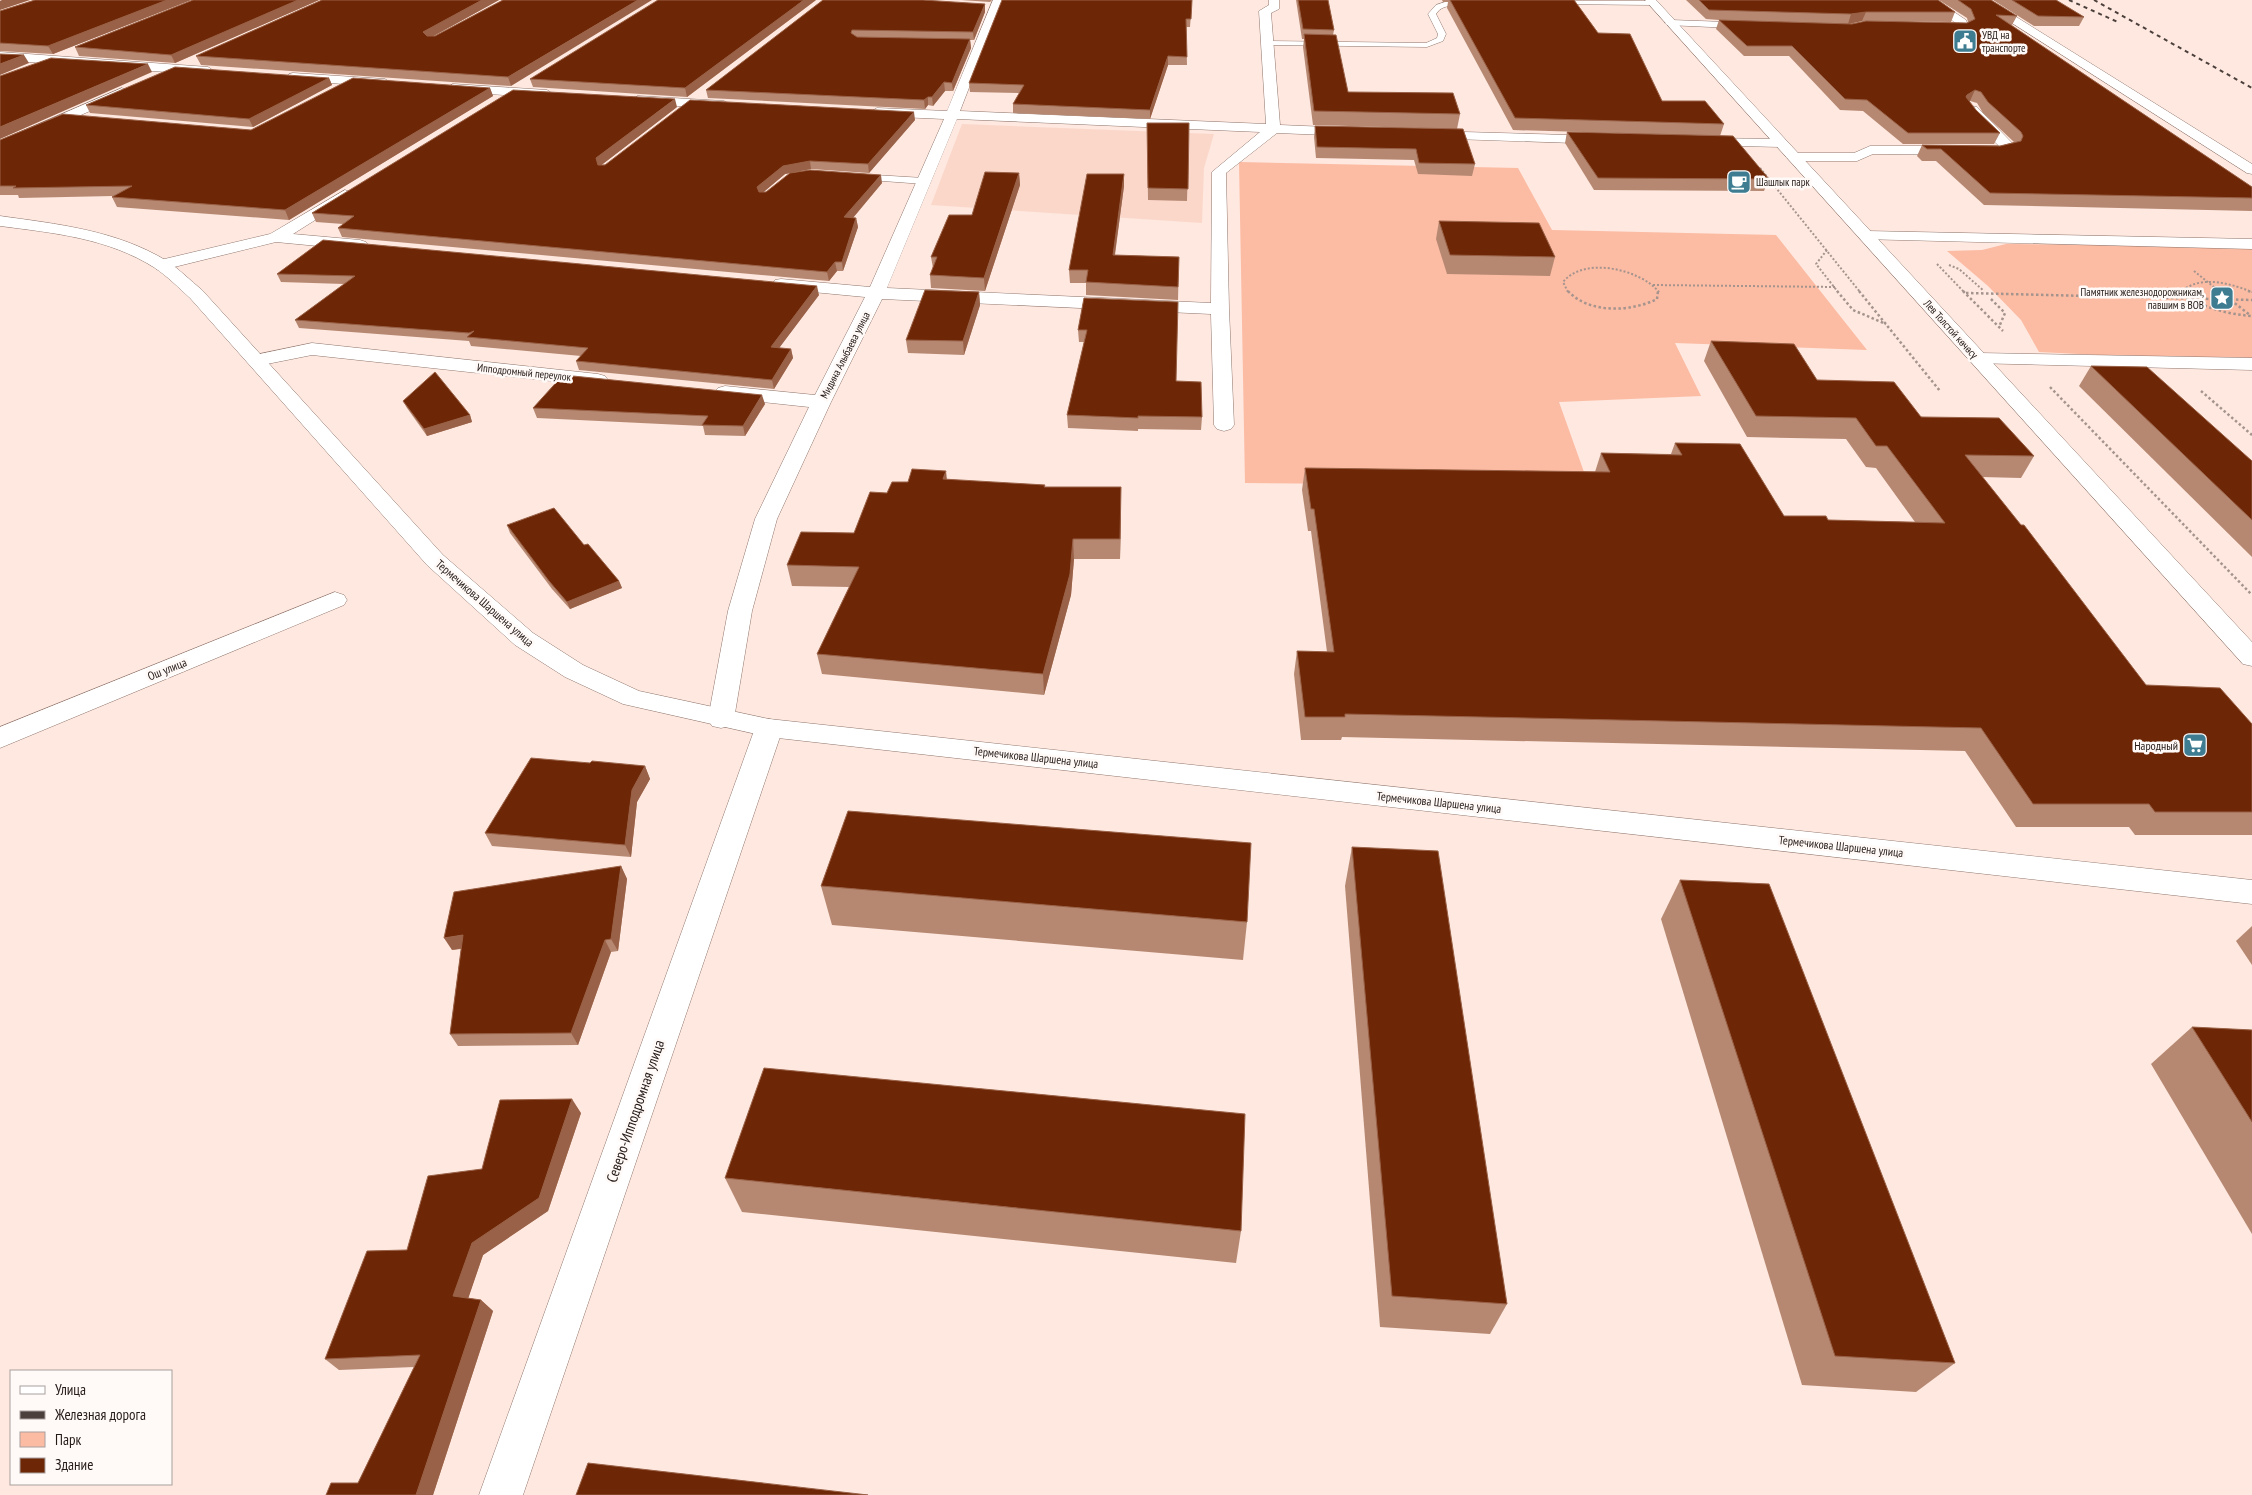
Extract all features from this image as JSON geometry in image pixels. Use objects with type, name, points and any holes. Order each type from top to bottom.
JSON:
[{"type":"street","points":[[1273,129],[1265,12],[1275,7],[1274,0]]},
{"type":"street","points":[[1917,27],[1963,28],[1962,22],[1929,0]]},
{"type":"street","points":[[1981,0],[2252,170]]},
{"type":"street","name":"Лев Толстой көчөсү","points":[[1651,2],[2252,658]]},
{"type":"street","name":"Мидина Алыбаева улица","points":[[721,719],[740,611],[766,519],[876,293],[952,116],[975,44],[993,4]]},
{"type":"street","points":[[1671,23],[1739,24],[1770,27]]},
{"type":"street","points":[[27,70],[81,49]]},
{"type":"street","points":[[0,56],[225,72]]},
{"type":"street","points":[[150,80],[202,57]]},
{"type":"street","points":[[284,76],[402,84]]},
{"type":"street","points":[[329,94],[354,81]]},
{"type":"street","points":[[499,102],[532,82]]},
{"type":"street","points":[[0,146],[133,87]]},
{"type":"street","points":[[440,87],[565,95]]},
{"type":"street","points":[[691,103],[707,91]]},
{"type":"street","points":[[623,99],[740,105]]},
{"type":"street","points":[[1793,157],[1857,157],[1870,150],[1995,150],[2009,148],[1977,117],[1970,107]]},
{"type":"street","points":[[865,112],[1362,133]]},
{"type":"street","points":[[64,117],[93,120]]},
{"type":"street","points":[[1224,425],[1220,309],[1219,172],[1273,129]]},
{"type":"street","points":[[1412,135],[1620,140]]},
{"type":"street","points":[[1690,142],[1781,143]]},
{"type":"street","points":[[162,265],[276,237],[353,190]]},
{"type":"street","name":"Термечикова Шаршена улица","points":[[0,221],[101,238],[132,249],[162,265],[196,294],[257,360],[434,560],[524,639],[574,671],[632,698],[721,719],[770,728],[2252,892]]},
{"type":"street","points":[[1867,236],[2252,244]]},
{"type":"street","points":[[276,237],[375,246]]},
{"type":"street","points":[[768,283],[876,293],[1220,309]]},
{"type":"street","name":"Ипподромный переулок","points":[[257,360],[312,349],[616,382]]},
{"type":"street","points":[[1979,359],[2252,364]]},
{"type":"street","points":[[704,390],[822,402]]},
{"type":"street","name":"Ош улица","points":[[0,738],[335,600]]},
{"type":"street","name":"Северо-Ипподромная улица","points":[[501,1495],[770,728]]},
{"type":"lane","points":[[1547,3],[1651,2]]},
{"type":"lane","points":[[1267,43],[1427,45],[1440,39],[1442,34],[1432,14],[1434,8],[1449,4],[1480,3]]},
{"type":"lane","points":[[677,114],[691,103]]},
{"type":"lane","points":[[849,176],[924,180]]},
{"type":"path","points":[[1740,142],[1940,391]]},
{"type":"path","points":[[2158,242],[2251,316]]},
{"type":"path","points":[[1827,250],[1816,264],[1853,310],[1886,324]]},
{"type":"path","points":[[1936,263],[2005,334]]},
{"type":"path","points":[[1654,285],[1658,292],[1657,299],[1649,305],[1620,309],[1585,302],[1572,296],[1565,289],[1563,282],[1567,276],[1575,272],[1602,268],[1632,273],[1654,285],[1835,287]]},
{"type":"path","points":[[1959,268],[1984,291]]},
{"type":"path","points":[[2251,316],[2216,310],[2187,296],[2186,288],[2197,283],[2208,282],[2235,286],[2252,292]]},
{"type":"path","points":[[1966,293],[2252,300]]},
{"type":"path","points":[[1991,299],[2005,313],[1998,327]]},
{"type":"path","points":[[2045,382],[2252,595]]},
{"type":"path","points":[[2200,390],[2252,435]]},
{"type":"shaded area","points":[[962,124],[1214,134],[1204,168],[1202,223],[931,205]]},
{"type":"green space","points":[[1239,162],[1518,168],[1552,230],[1776,235],[1867,350],[1675,343],[1701,396],[1559,402],[1589,486],[1245,483]]},
{"type":"green space","points":[[2006,244],[2252,247],[2252,358],[2039,352],[2021,320],[1988,286],[1947,251],[1982,250]]},
{"type":"building","points":[[35,0],[167,0],[48,46],[0,43],[0,11]]},
{"type":"building","points":[[193,0],[298,0],[171,55],[75,47]]},
{"type":"building","points":[[322,0],[482,0],[423,32],[427,36],[435,36],[503,0],[638,0],[508,77],[196,56]]},
{"type":"building","points":[[658,0],[804,0],[685,88],[530,79]]},
{"type":"building","points":[[823,0],[923,0],[985,4],[973,32],[852,30],[851,33],[857,37],[970,39],[952,83],[944,82],[932,97],[924,100],[706,90]]},
{"type":"building","points":[[1002,0],[1192,0],[1191,19],[1186,19],[1187,57],[1168,56],[1150,110],[1013,104],[1024,85],[969,83]]},
{"type":"building","points":[[1298,0],[1328,0],[1334,30],[1303,29]]},
{"type":"building","points":[[1450,0],[1574,0],[1598,33],[1630,34],[1662,101],[1705,101],[1724,124],[1515,118]]},
{"type":"building","points":[[1699,0],[1938,0],[1955,12],[1866,12],[1851,14],[1709,10]]},
{"type":"building","points":[[1958,0],[1991,0],[2017,16],[1996,15],[2252,187],[2252,198],[1990,193],[1941,149],[1927,149],[1922,145],[2000,146],[2021,141],[2023,136],[2021,132],[1988,102],[1981,92],[1975,90],[1966,97],[1976,110],[2000,133],[1908,133],[1867,100],[1845,99],[1792,46],[1747,46],[1719,20],[1852,24],[1866,21],[1967,23],[1975,19],[1971,9]]},
{"type":"building","points":[[2012,0],[2056,0],[2084,17],[2038,16]]},
{"type":"building","points":[[1304,34],[1336,35],[1348,92],[1453,93],[1460,114],[1314,111]]},
{"type":"building","points":[[0,54],[24,55],[0,64]]},
{"type":"building","points":[[51,58],[148,64],[0,127],[0,76]]},
{"type":"building","points":[[175,67],[329,78],[249,119],[86,105]]},
{"type":"building","points":[[353,78],[490,88],[285,210],[112,197],[132,186],[13,188],[16,186],[0,186],[0,140],[63,114],[251,130]]},
{"type":"building","points":[[513,90],[675,99],[596,158],[598,165],[605,165],[690,100],[914,112],[868,164],[810,161],[783,166],[757,187],[759,192],[766,192],[790,173],[810,170],[881,175],[844,217],[856,218],[842,262],[835,262],[827,272],[338,228],[354,216],[312,213]]},
{"type":"building","points":[[1147,123],[1189,123],[1188,189],[1148,188]]},
{"type":"building","points":[[1315,126],[1463,129],[1475,164],[1419,163],[1416,149],[1317,147]]},
{"type":"building","points":[[1567,132],[1733,136],[1769,179],[1598,178]]},
{"type":"building","points":[[985,172],[1019,173],[984,278],[930,275],[937,257],[931,257],[949,215],[972,215]]},
{"type":"building","points":[[1087,174],[1124,174],[1113,255],[1179,257],[1178,287],[1086,282],[1088,270],[1069,270]]},
{"type":"building","points":[[1439,221],[1539,223],[1555,257],[1450,255]]},
{"type":"building","points":[[323,240],[817,286],[771,347],[791,349],[772,380],[576,361],[588,348],[467,337],[474,331],[469,333],[295,320],[355,276],[277,274]]},
{"type":"building","points":[[925,290],[979,292],[963,341],[906,340]]},
{"type":"building","points":[[1084,298],[1178,302],[1176,381],[1201,382],[1202,417],[1138,416],[1138,418],[1067,415],[1087,330],[1078,330]]},
{"type":"building","points":[[1711,341],[1794,344],[1817,380],[1894,382],[1921,417],[1999,418],[2034,456],[1965,455],[2021,525],[2024,525],[2146,685],[2220,688],[2252,724],[2252,812],[2155,812],[2149,804],[2033,804],[1981,728],[1345,714],[1345,717],[1305,717],[1297,651],[1334,652],[1314,509],[1311,509],[1305,468],[1610,472],[1601,453],[1682,455],[1675,443],[1740,444],[1784,516],[1826,516],[1828,520],[1945,523],[1887,446],[1876,446],[1856,418],[1756,416]]},
{"type":"building","points":[[2091,366],[2147,367],[2252,461],[2252,520]]},
{"type":"building","points":[[435,372],[470,415],[424,429],[403,401]]},
{"type":"building","points":[[563,375],[762,395],[743,426],[702,425],[708,416],[533,408]]},
{"type":"building","points":[[912,469],[946,471],[943,479],[1045,485],[1044,487],[1121,487],[1120,539],[1073,539],[1070,574],[1043,674],[817,654],[859,567],[787,565],[801,532],[854,533],[870,492],[887,493],[892,482],[908,482]]},
{"type":"building","points":[[554,508],[584,545],[588,544],[619,581],[567,602],[507,525]]},
{"type":"building","points":[[531,758],[645,766],[632,790],[625,845],[485,833]]},
{"type":"building","points":[[848,811],[1251,843],[1247,922],[821,886]]},
{"type":"building","points":[[1352,847],[1438,851],[1507,1304],[1392,1296]]},
{"type":"building","points":[[621,866],[611,939],[605,940],[571,1033],[450,1034],[463,935],[444,938],[454,892]]},
{"type":"building","points":[[1680,880],[1769,884],[1955,1363],[1835,1356]]},
{"type":"building","points":[[2192,1027],[2252,1030],[2252,1122]]},
{"type":"building","points":[[764,1068],[1245,1114],[1241,1231],[725,1178]]},
{"type":"building","points":[[572,1099],[539,1198],[472,1243],[453,1296],[481,1300],[416,1495],[326,1495],[331,1483],[358,1483],[420,1355],[325,1359],[367,1251],[407,1250],[428,1176],[482,1169],[500,1100]]},
{"type":"building","points":[[588,1463],[868,1495],[576,1495]]},
{"type":"railway","points":[[2069,0],[2120,23]]},
{"type":"railway","points":[[2094,0],[2252,88]]},
{"type":"place","name":"УВД на транспорте","points":[[1965,41]]},
{"type":"place","name":"Шашлык парк","points":[[1739,182]]},
{"type":"place","name":"Памятник железнодорожникам, павшим в ВОВ","points":[[2222,298]]},
{"type":"place","name":"Народный","points":[[2195,745]]}]
